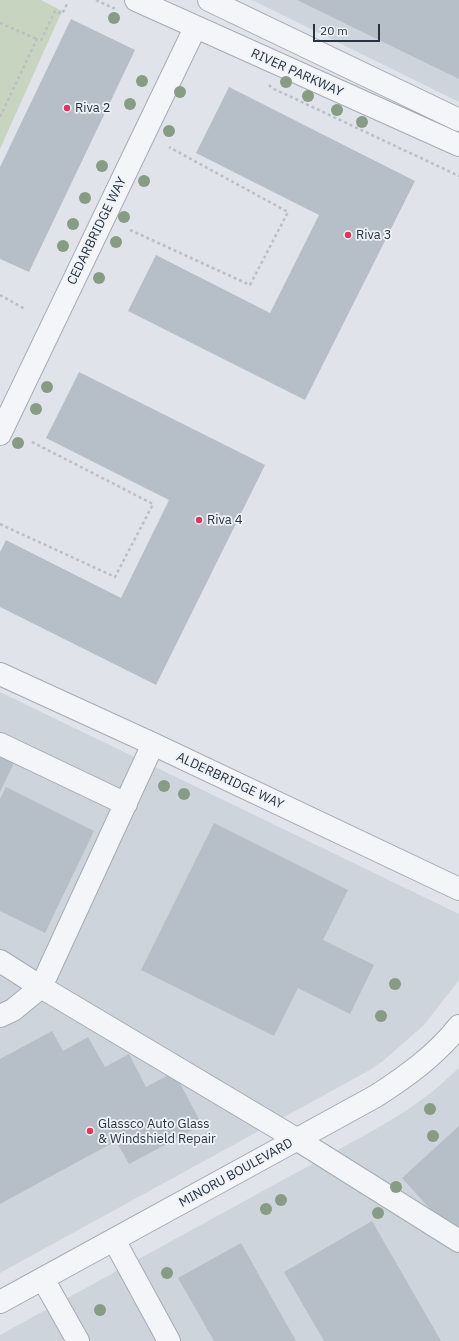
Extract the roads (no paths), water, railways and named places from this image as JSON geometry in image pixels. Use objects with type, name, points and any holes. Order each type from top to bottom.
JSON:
[{"type":"street","name":"RIVER PARKWAY","points":[[136,0],[195,28],[459,145]]},
{"type":"street","name":"RIVER PARKWAY","points":[[209,0],[459,120]]},
{"type":"street","name":"CEDARBRIDGE WAY","points":[[0,434],[195,28]]},
{"type":"street","name":"ALDERBRIDGE WAY","points":[[0,674],[153,744],[459,889]]},
{"type":"street","points":[[0,744],[126,804]]},
{"type":"street","points":[[0,1016],[13,1010],[41,987],[153,744]]},
{"type":"street","points":[[0,961],[298,1140],[459,1241]]},
{"type":"street","name":"MINORU BOULEVARD","points":[[0,1302],[376,1096],[400,1081],[432,1055],[459,1026]]},
{"type":"street","points":[[114,1240],[169,1341]]},
{"type":"street","points":[[43,1279],[78,1341]]},
{"type":"place","name":"Riva 2","points":[[67,108]]},
{"type":"place","name":"Riva 3","points":[[348,235]]},
{"type":"place","name":"Riva 4","points":[[199,520]]},
{"type":"place","name":"Glassco Auto Glass & Windshield Repair","points":[[90,1131]]}]
